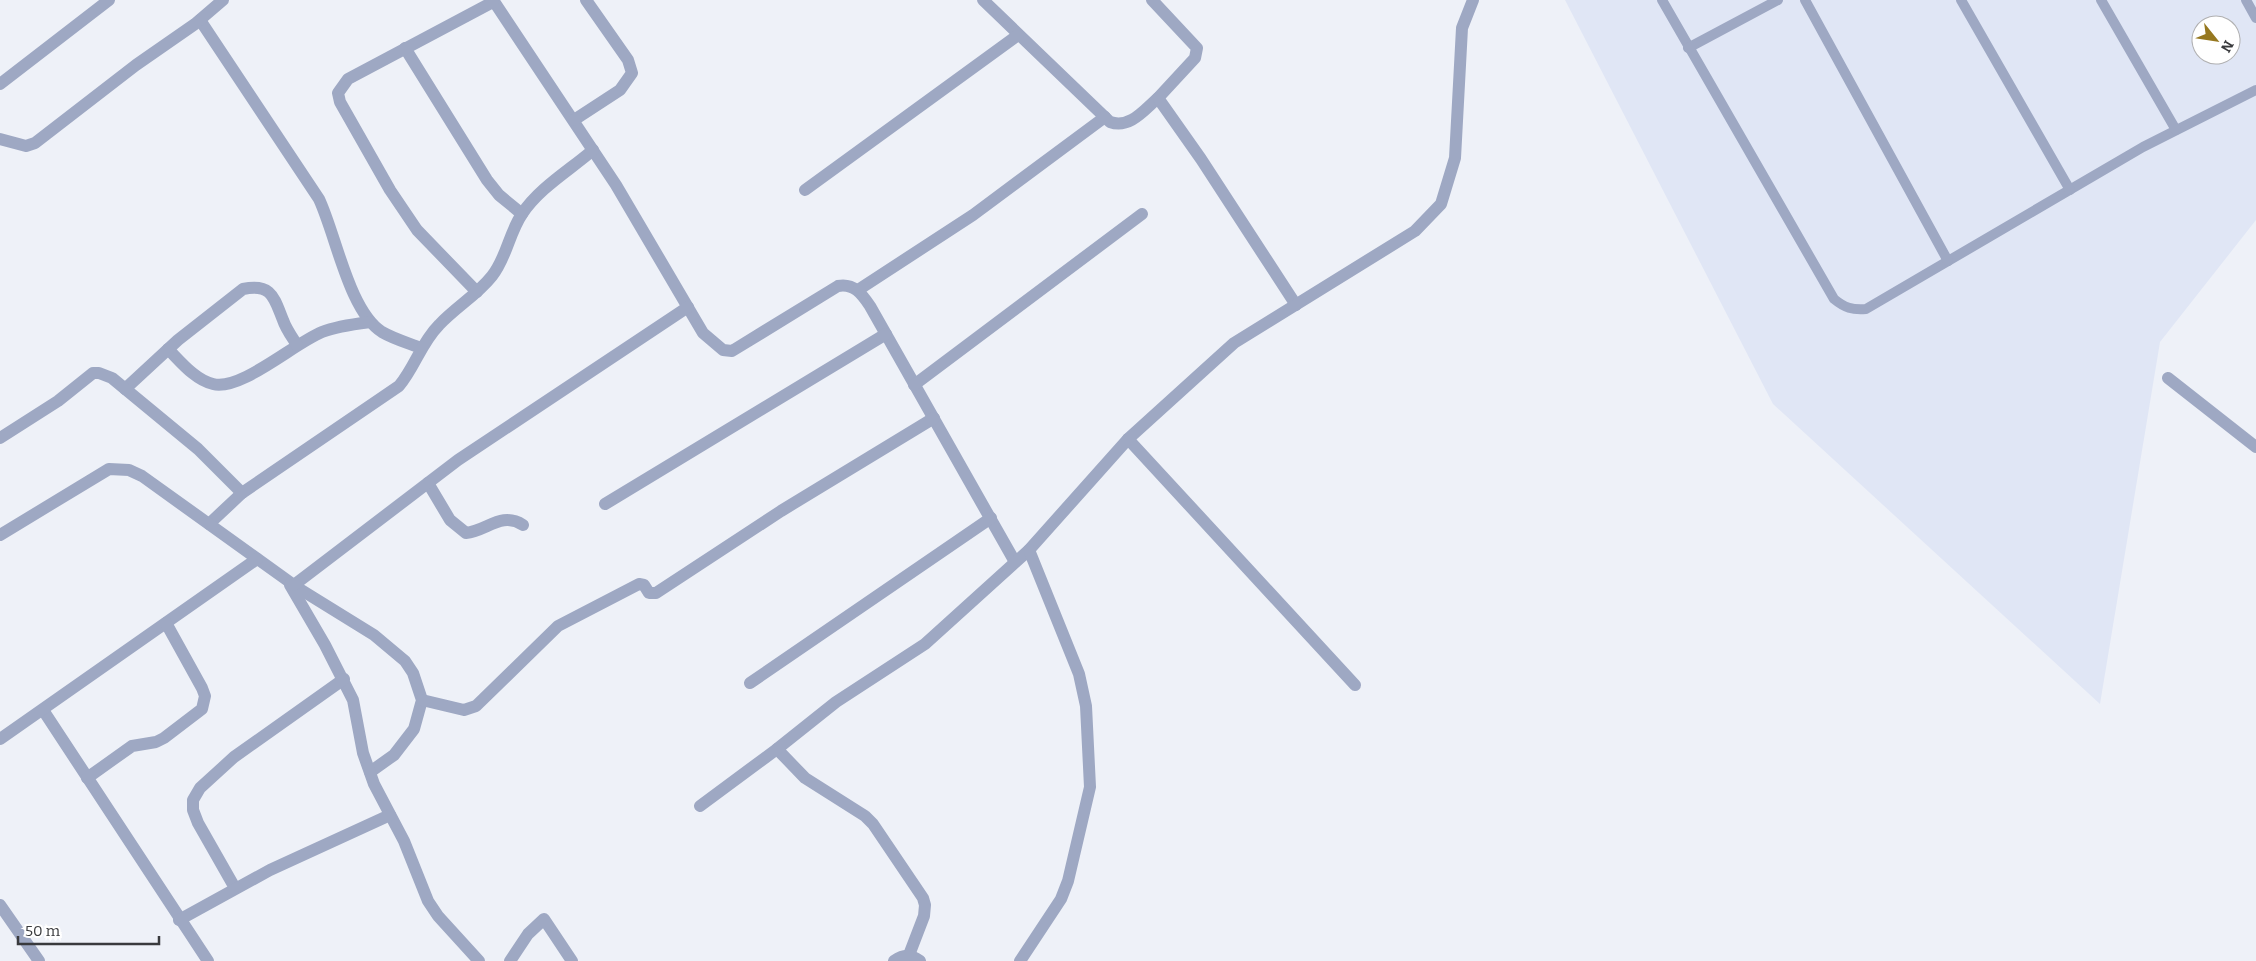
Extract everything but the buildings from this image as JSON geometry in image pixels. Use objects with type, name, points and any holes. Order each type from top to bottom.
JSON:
[{"type":"street","points":[[0,84],[109,0]]},
{"type":"street","points":[[0,139],[26,146],[35,143],[200,20],[223,0]]},
{"type":"street","points":[[574,120],[620,90],[632,73],[628,60],[586,0]]},
{"type":"street","points":[[983,0],[1110,122],[1123,125],[1132,120],[1158,98],[1194,58],[1197,48],[1152,0]]},
{"type":"street","points":[[700,806],[836,702],[926,644],[1029,550],[1128,439],[1234,343],[1416,231],[1441,204],[1455,158],[1462,28],[1473,0]]},
{"type":"street","points":[[478,292],[417,230],[390,190],[340,102],[338,93],[348,79],[493,1],[593,150],[703,333],[723,350],[732,351],[838,286],[846,285],[858,290],[886,334],[1015,562]]},
{"type":"street","points":[[200,20],[320,199],[330,221],[349,282],[360,308],[370,322],[381,331],[421,348]]},
{"type":"street","points":[[805,190],[1018,35]]},
{"type":"street","points":[[405,48],[486,180],[499,195],[522,214]]},
{"type":"street","points":[[1158,98],[1296,305]]},
{"type":"street","points":[[858,290],[973,215],[1105,117]]},
{"type":"street","points":[[209,524],[242,493],[389,395],[409,374],[421,348],[439,324],[478,292],[500,264],[522,214],[539,195],[593,150]]},
{"type":"street","points":[[914,385],[1142,214]]},
{"type":"street","points":[[125,389],[168,349],[243,289],[255,286],[265,289],[273,296],[284,323],[296,344]]},
{"type":"street","points":[[291,583],[458,460],[688,307]]},
{"type":"street","points":[[168,349],[195,375],[210,384],[224,386],[239,381],[296,344],[338,327],[370,322]]},
{"type":"street","points":[[605,504],[886,334]]},
{"type":"street","points":[[0,438],[58,401],[93,373],[99,373],[112,378],[198,449],[242,493]]},
{"type":"street","points":[[2168,378],[2256,447]]},
{"type":"street","points":[[422,700],[464,710],[476,706],[543,640],[570,618],[639,584],[644,585],[649,593],[656,593],[781,511],[934,418]]},
{"type":"street","points":[[1128,439],[1355,685]]},
{"type":"street","points":[[0,535],[109,469],[118,468],[142,476],[291,583],[390,647],[405,661],[414,673],[422,700],[414,728],[406,742],[394,755],[370,772]]},
{"type":"street","points":[[428,483],[450,520],[466,533],[503,519],[513,520],[522,525]]},
{"type":"street","points":[[750,683],[991,518]]},
{"type":"street","points":[[1020,961],[1061,899],[1068,881],[1090,787],[1086,706],[1079,674],[1029,550]]},
{"type":"street","points":[[0,740],[257,559]]},
{"type":"street","points":[[291,583],[344,679],[353,700],[363,753],[370,772],[404,841],[428,901],[438,916],[479,961]]},
{"type":"street","points":[[87,778],[132,746],[156,742],[164,738],[202,709],[205,704],[202,688],[166,623]]},
{"type":"street","points":[[234,888],[198,823],[193,810],[193,800],[200,788],[227,764],[344,679]]},
{"type":"street","points":[[43,710],[208,961]]},
{"type":"street","points":[[777,749],[805,778],[857,810],[873,824],[923,898],[924,916],[914,958],[902,956],[894,961]]},
{"type":"street","points":[[180,920],[234,888],[390,815]]},
{"type":"street","points":[[0,905],[38,961]]},
{"type":"street","points":[[510,961],[528,934],[544,920],[572,961]]},
{"type":"lane","points":[[1662,0],[1834,299],[1845,308],[1866,308],[2176,130],[2256,90]]},
{"type":"lane","points":[[1688,48],[1778,0]]},
{"type":"lane","points":[[1805,0],[1948,261]]},
{"type":"lane","points":[[1962,0],[2070,190]]},
{"type":"lane","points":[[2101,0],[2176,130]]},
{"type":"lane","points":[[2246,0],[2256,18]]},
{"type":"shaded area","points":[[1565,0],[2256,0],[2256,220],[2160,342],[2100,704],[1773,404]]}]
